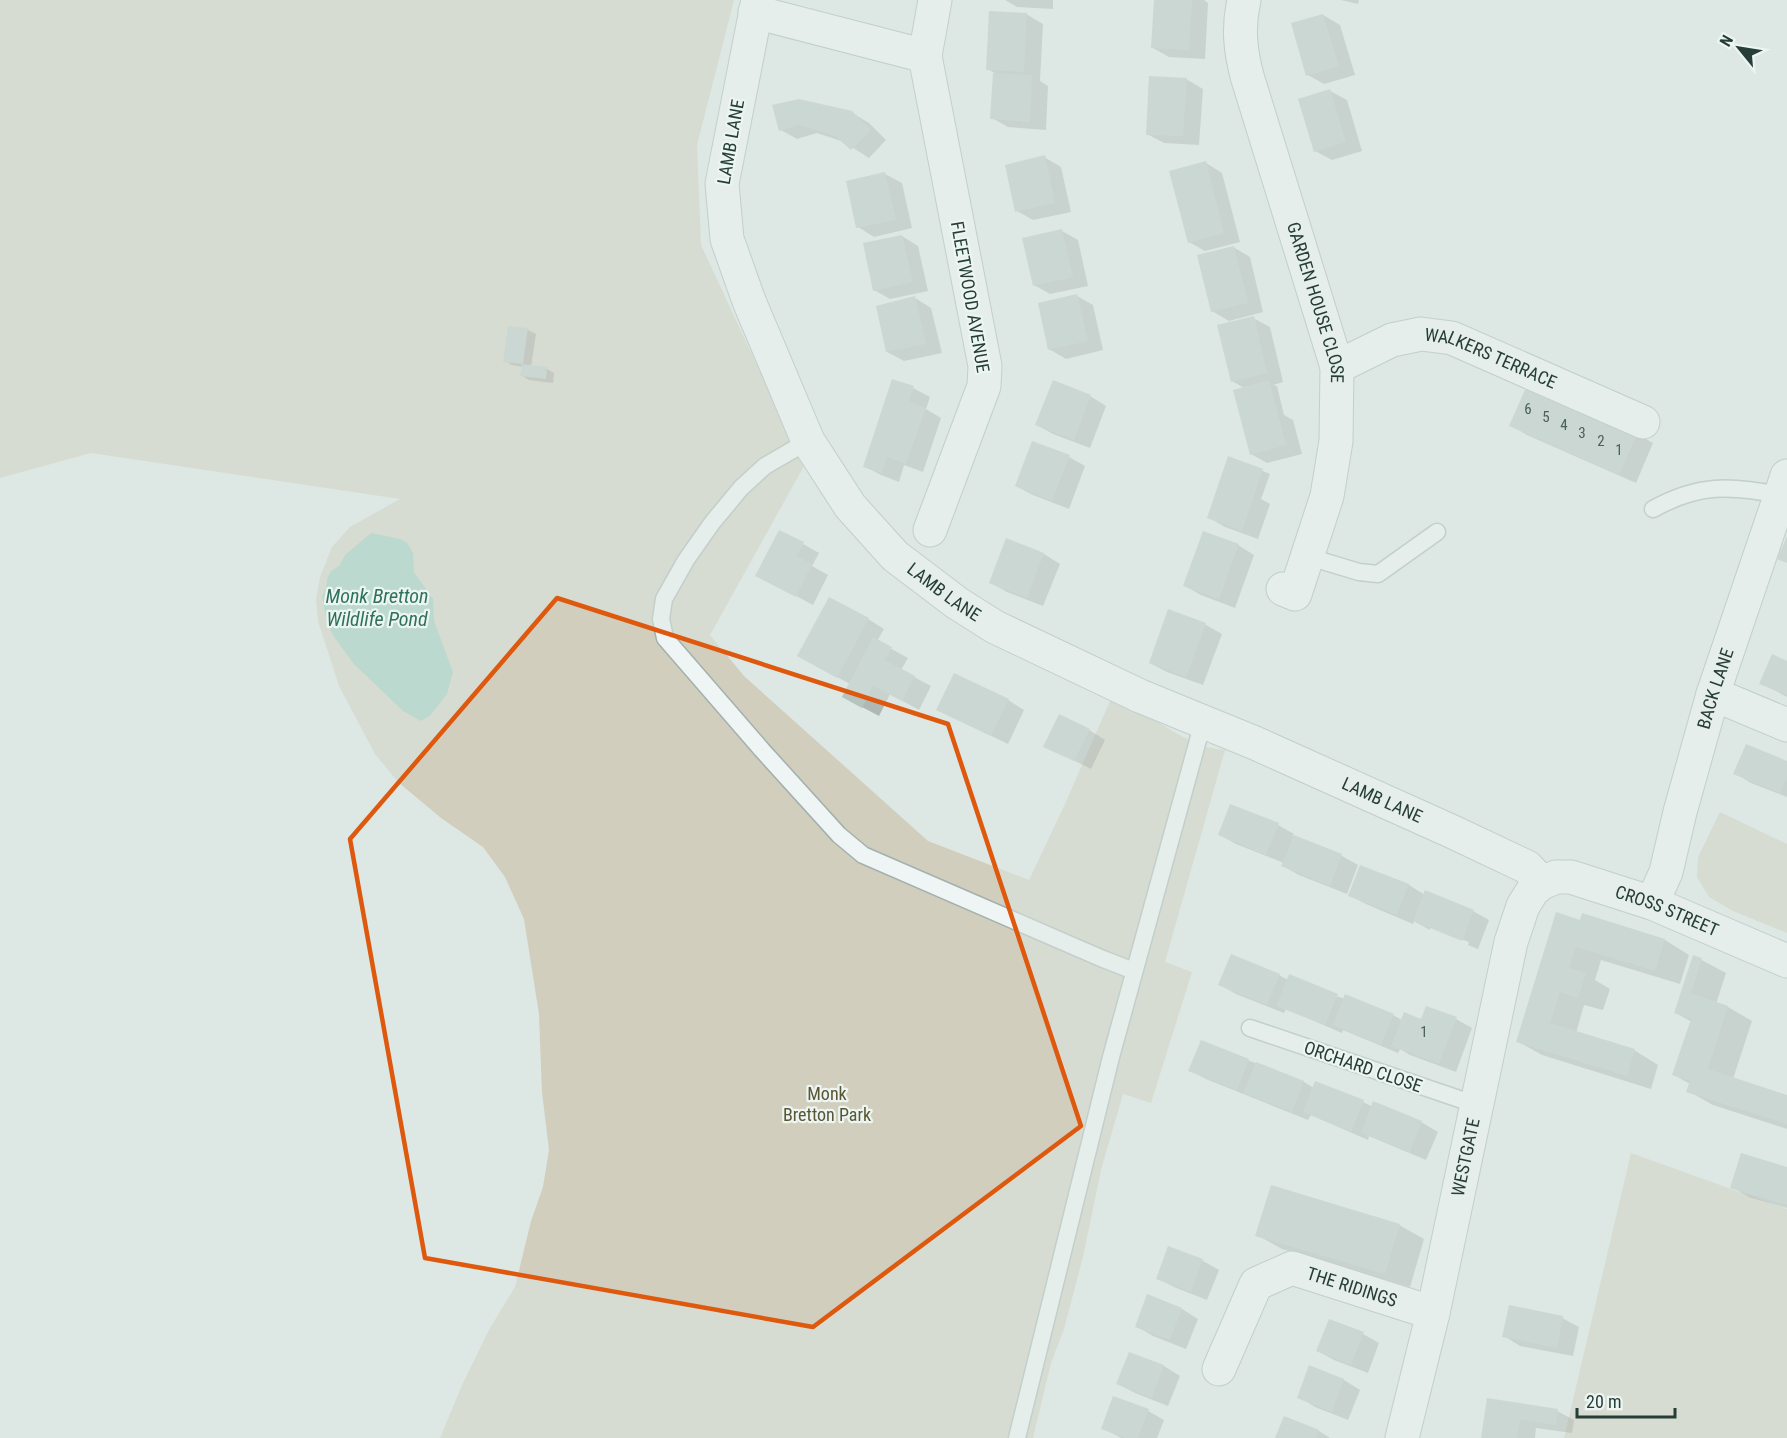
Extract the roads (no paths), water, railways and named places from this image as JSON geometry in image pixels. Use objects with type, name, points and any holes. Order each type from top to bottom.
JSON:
[{"type":"street","name":"FLEETWOOD AVENUE","points":[[930,530],[984,386],[985,366],[925,56],[935,0]]},
{"type":"street","name":"GARDEN HOUSE CLOSE","points":[[1244,0],[1240,21],[1242,58],[1337,367],[1336,441],[1328,496],[1295,594],[1284,589]]},
{"type":"street","points":[[757,6],[925,56]]},
{"type":"street","name":"LAMB LANE","points":[[757,6],[722,184],[727,239],[749,301],[808,441],[850,506],[895,556],[957,603],[995,627],[1140,696],[1453,832],[1527,867],[1542,882]]},
{"type":"street","name":"WALKERS TERRACE","points":[[1337,367],[1392,340],[1421,334],[1452,338],[1643,422]]},
{"type":"street","name":"BACK LANE","points":[[1652,903],[1666,872],[1713,694],[1783,486]]},
{"type":"street","points":[[1713,694],[1787,725]]},
{"type":"street","name":"CROSS STREET","points":[[1542,882],[1556,877],[1571,877],[1652,903],[1787,961]]},
{"type":"street","name":"WESTGATE","points":[[1402,1438],[1433,1313],[1511,942],[1528,896],[1542,882]]},
{"type":"street","name":"THE RIDINGS","points":[[1219,1369],[1256,1284],[1292,1268],[1433,1313]]},
{"type":"lane","points":[[808,441],[765,466],[741,488],[712,523],[686,560],[664,599],[661,619],[665,638],[839,835],[863,855],[1134,971]]},
{"type":"lane","points":[[1653,509],[1676,496],[1703,489],[1783,486]]},
{"type":"lane","points":[[1309,556],[1359,572],[1378,574],[1437,532]]},
{"type":"lane","points":[[1017,1438],[1111,1057],[1203,722]]},
{"type":"lane","name":"ORCHARD CLOSE","points":[[1250,1028],[1477,1105]]},
{"type":"water","name":"Monk Bretton Wildlife Pond","points":[[371,533],[400,539],[407,543],[413,553],[414,572],[433,599],[434,621],[453,672],[447,694],[430,716],[421,721],[403,711],[354,664],[334,637],[327,623],[322,596],[327,579],[345,555]]},
{"type":"park label","name":"Monk Bretton Park","points":[[827,1104]]}]
